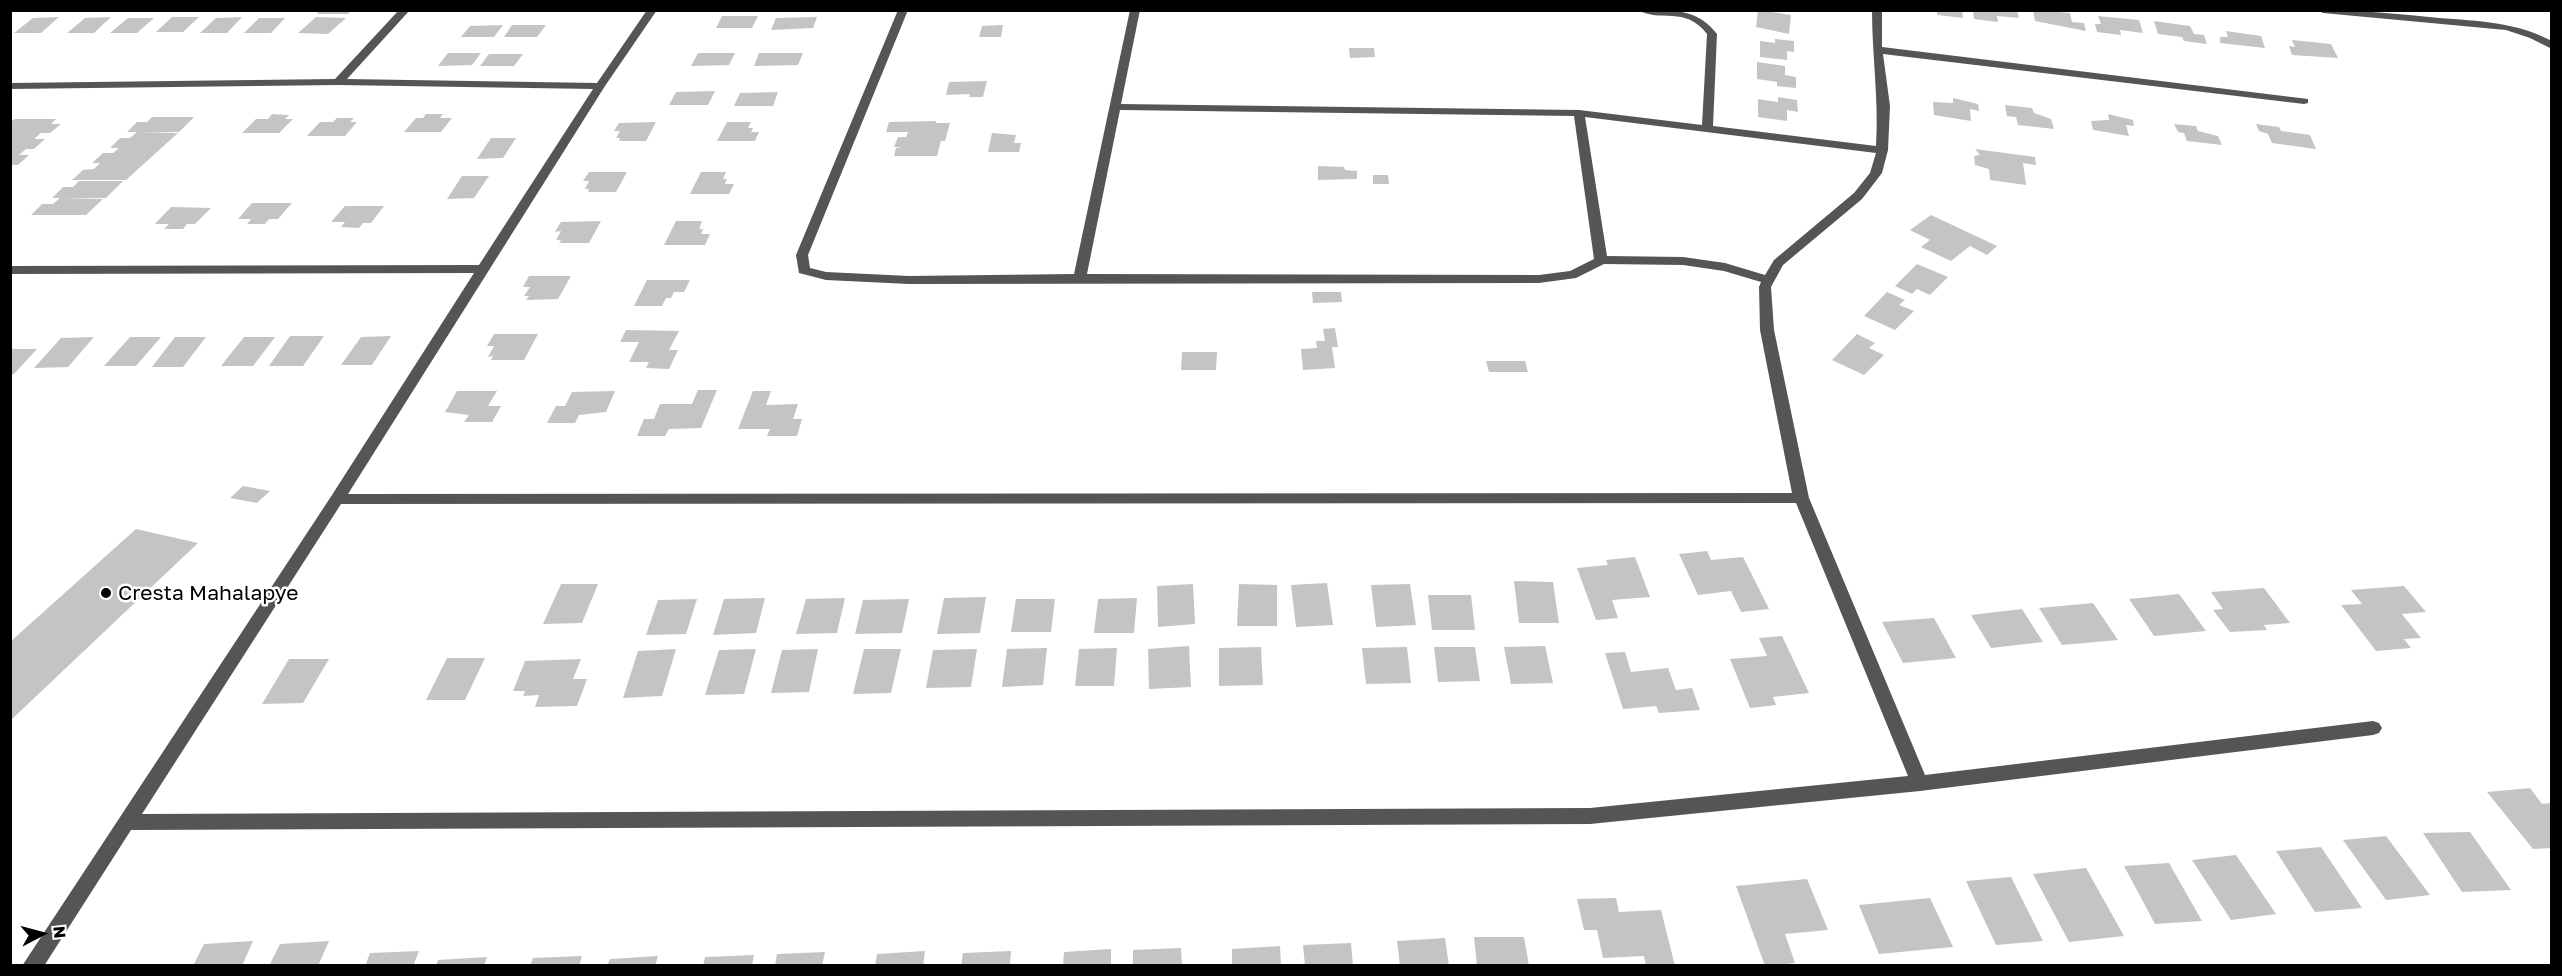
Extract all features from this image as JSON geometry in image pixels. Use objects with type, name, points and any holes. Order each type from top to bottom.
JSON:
[{"type":"street","points":[[338,82],[405,10]]},
{"type":"street","points":[[32,966],[337,499],[600,86],[652,10]]},
{"type":"street","points":[[903,10],[802,255],[804,270],[826,276],[865,279],[1539,279],[1569,277],[1589,270],[1601,260],[1683,261],[1725,267],[1769,280]]},
{"type":"street","points":[[1080,278],[1135,10]]},
{"type":"street","points":[[1643,10],[1689,16],[1707,25],[1712,34],[1707,129]]},
{"type":"street","points":[[1877,10],[1877,50],[1884,106],[1882,150],[1876,173],[1858,196],[1778,263],[1765,287],[1767,330],[1801,498],[1920,783]]},
{"type":"street","points":[[2324,10],[2507,27],[2534,36],[2552,46]]},
{"type":"street","points":[[1877,50],[2304,101]]},
{"type":"street","points":[[10,86],[338,82],[600,86]]},
{"type":"street","points":[[1115,107],[1579,113],[1882,150]]},
{"type":"street","points":[[1579,113],[1601,260]]},
{"type":"street","points":[[10,270],[484,268]]},
{"type":"street","points":[[337,499],[1801,498]]},
{"type":"street","points":[[126,822],[1590,816],[1920,783],[2373,728]]},
{"type":"building","points":[[321,10],[352,10],[348,14],[317,14]]},
{"type":"building","points":[[1758,10],[1791,15],[1789,34],[1756,27]]},
{"type":"building","points":[[1937,10],[1962,11],[1963,18],[1937,15]]},
{"type":"building","points":[[1973,10],[2017,10],[2019,18],[1997,16],[1998,22],[1974,19]]},
{"type":"building","points":[[2033,10],[2070,13],[2072,22],[2084,23],[2086,31],[2035,21]]},
{"type":"building","points":[[722,16],[758,16],[752,28],[716,28]]},
{"type":"building","points":[[2098,16],[2139,20],[2143,33],[2120,30],[2121,35],[2097,32],[2095,24],[2101,24]]},
{"type":"building","points":[[59,17],[41,33],[14,33],[33,18]]},
{"type":"building","points":[[111,17],[94,33],[67,33],[85,18]]},
{"type":"building","points":[[172,17],[199,17],[183,32],[156,32]]},
{"type":"building","points":[[242,17],[227,33],[200,33],[216,18]]},
{"type":"building","points":[[316,17],[346,18],[328,34],[298,33]]},
{"type":"building","points":[[817,17],[813,28],[771,30],[776,18]]},
{"type":"building","points":[[128,18],[154,18],[137,33],[110,33]]},
{"type":"building","points":[[259,18],[285,18],[271,33],[244,33]]},
{"type":"building","points":[[2154,21],[2190,26],[2194,34],[2204,35],[2207,44],[2184,41],[2182,37],[2158,34]]},
{"type":"building","points":[[503,25],[494,37],[461,37],[470,26]]},
{"type":"building","points":[[512,25],[546,25],[537,37],[504,37]]},
{"type":"building","points":[[1003,25],[1001,37],[979,37],[982,26]]},
{"type":"building","points":[[2226,31],[2261,36],[2265,48],[2220,43],[2220,37],[2228,37]]},
{"type":"building","points":[[1775,39],[1794,41],[1794,52],[1787,51],[1787,60],[1760,57],[1760,41],[1775,43]]},
{"type":"building","points":[[2292,40],[2331,44],[2338,58],[2292,55],[2289,46],[2295,47]]},
{"type":"building","points":[[1349,48],[1374,48],[1375,57],[1350,58]]},
{"type":"building","points":[[448,53],[481,53],[472,65],[438,66]]},
{"type":"building","points":[[698,53],[735,53],[729,65],[691,66]]},
{"type":"building","points":[[759,53],[803,53],[798,65],[754,66]]},
{"type":"building","points":[[489,54],[523,54],[514,66],[480,66]]},
{"type":"building","points":[[1757,62],[1785,66],[1785,75],[1796,77],[1796,88],[1777,86],[1777,82],[1757,79]]},
{"type":"building","points":[[987,81],[983,97],[969,97],[970,94],[946,95],[949,82]]},
{"type":"building","points":[[715,91],[708,105],[669,105],[676,92]]},
{"type":"building","points":[[778,92],[773,106],[734,106],[740,93]]},
{"type":"building","points":[[1778,97],[1797,100],[1798,112],[1787,110],[1787,121],[1758,117],[1758,99],[1778,102]]},
{"type":"building","points":[[1953,98],[1978,104],[1979,111],[1970,109],[1971,121],[1934,115],[1933,102],[1953,103]]},
{"type":"building","points":[[2005,105],[2032,108],[2034,113],[2051,119],[2054,129],[2018,125],[2016,117],[2007,116]]},
{"type":"building","points":[[272,114],[289,115],[285,119],[293,119],[279,133],[242,133],[256,119],[268,119]]},
{"type":"building","points":[[426,114],[443,114],[440,118],[452,118],[441,132],[404,132],[416,118],[423,118]]},
{"type":"building","points":[[2108,114],[2133,120],[2134,126],[2126,125],[2129,136],[2093,130],[2091,121],[2109,120]]},
{"type":"building","points":[[152,117],[194,117],[179,132],[140,132],[178,133],[126,180],[72,180],[83,170],[94,169],[100,163],[92,163],[103,153],[113,153],[119,148],[110,148],[120,138],[130,138],[137,132],[127,132],[137,122],[147,122]]},
{"type":"building","points":[[337,118],[354,118],[350,122],[357,122],[345,136],[307,136],[320,122],[333,122]]},
{"type":"building","points":[[15,119],[56,119],[51,124],[61,124],[50,133],[41,133],[34,139],[45,139],[34,149],[26,149],[19,155],[29,155],[18,165],[10,165],[10,122]]},
{"type":"building","points":[[936,121],[936,123],[950,123],[945,141],[941,141],[937,156],[894,156],[896,148],[902,147],[894,147],[898,137],[906,137],[908,132],[886,132],[889,122]]},
{"type":"building","points":[[656,122],[646,141],[619,141],[620,138],[616,138],[620,131],[614,131],[619,123]]},
{"type":"building","points":[[727,122],[751,122],[748,128],[753,128],[751,132],[759,132],[755,141],[717,141]]},
{"type":"building","points":[[2174,124],[2196,126],[2198,131],[2218,136],[2222,145],[2187,141],[2184,133],[2178,132]]},
{"type":"building","points":[[2256,124],[2279,127],[2281,131],[2310,135],[2316,149],[2272,143],[2268,134],[2259,131]]},
{"type":"building","points":[[992,133],[1016,135],[1014,143],[1021,143],[1019,152],[988,152]]},
{"type":"building","points":[[491,138],[516,138],[503,158],[477,159]]},
{"type":"building","points":[[1975,149],[2035,157],[2036,165],[2023,163],[2026,185],[1990,180],[1989,169],[1975,165],[1974,156],[1980,155]]},
{"type":"building","points":[[1318,166],[1344,167],[1345,170],[1357,171],[1357,179],[1318,180]]},
{"type":"building","points":[[589,172],[627,172],[616,192],[588,192],[589,189],[585,189],[589,181],[583,181]]},
{"type":"building","points":[[701,172],[726,172],[723,179],[727,179],[725,184],[734,184],[729,194],[690,194]]},
{"type":"building","points":[[1373,175],[1388,175],[1389,184],[1373,184]]},
{"type":"building","points":[[462,176],[489,176],[474,198],[447,199]]},
{"type":"building","points":[[79,181],[123,181],[106,198],[63,198],[103,199],[86,215],[31,215],[42,204],[53,204],[60,198],[52,198],[63,187],[73,187]]},
{"type":"building","points":[[252,203],[292,203],[278,219],[269,219],[265,224],[247,224],[251,219],[238,219]]},
{"type":"building","points":[[345,206],[384,206],[371,223],[363,223],[359,228],[341,227],[345,222],[331,222]]},
{"type":"building","points":[[171,207],[211,208],[195,224],[187,224],[183,229],[164,229],[169,224],[155,224]]},
{"type":"building","points":[[1931,215],[1997,246],[1987,255],[1970,246],[1951,261],[1921,247],[1930,240],[1910,230]]},
{"type":"building","points":[[601,221],[589,243],[559,243],[561,240],[556,240],[561,231],[555,232],[561,222]]},
{"type":"building","points":[[676,221],[702,221],[699,229],[703,229],[701,234],[710,234],[705,245],[664,245]]},
{"type":"building","points":[[1917,264],[1948,277],[1930,295],[1917,289],[1912,294],[1895,286]]},
{"type":"building","points":[[529,276],[571,276],[558,299],[526,300],[529,296],[524,296],[530,287],[523,287]]},
{"type":"building","points":[[647,280],[690,280],[684,292],[674,292],[671,298],[666,298],[662,306],[634,306]]},
{"type":"building","points":[[1312,292],[1341,292],[1342,302],[1313,303]]},
{"type":"building","points":[[1887,292],[1905,300],[1899,305],[1914,311],[1895,330],[1864,316]]},
{"type":"building","points":[[1335,328],[1338,347],[1332,347],[1335,368],[1303,370],[1301,349],[1317,348],[1316,341],[1325,341],[1323,329]]},
{"type":"building","points":[[626,330],[679,331],[669,350],[678,350],[669,369],[646,368],[649,362],[629,362],[639,342],[620,342]]},
{"type":"building","points":[[494,334],[538,334],[524,360],[491,360],[493,356],[488,357],[494,346],[487,346]]},
{"type":"building","points":[[1857,334],[1875,343],[1869,348],[1884,355],[1864,375],[1832,360]]},
{"type":"building","points":[[290,336],[324,336],[303,366],[269,366]]},
{"type":"building","points":[[391,336],[372,365],[341,365],[361,337]]},
{"type":"building","points":[[94,337],[68,367],[34,368],[61,338]]},
{"type":"building","points":[[130,337],[161,337],[136,366],[104,366]]},
{"type":"building","points":[[175,337],[206,337],[183,367],[152,367]]},
{"type":"building","points":[[244,337],[275,337],[253,366],[221,366]]},
{"type":"building","points":[[10,349],[37,349],[14,374],[10,374]]},
{"type":"building","points":[[1182,352],[1217,352],[1216,370],[1181,370]]},
{"type":"building","points":[[1486,361],[1525,361],[1528,372],[1489,372]]},
{"type":"building","points":[[698,390],[717,390],[701,428],[669,429],[665,436],[637,436],[644,419],[654,419],[660,404],[692,404]]},
{"type":"building","points":[[457,391],[497,391],[488,406],[501,406],[492,422],[464,422],[469,415],[445,412]]},
{"type":"building","points":[[615,391],[606,412],[579,415],[575,423],[547,423],[556,406],[565,406],[572,392]]},
{"type":"building","points":[[753,391],[771,391],[766,405],[798,404],[793,419],[802,419],[797,436],[767,436],[770,429],[738,429]]},
{"type":"building","points":[[243,486],[270,491],[257,503],[230,498]]},
{"type":"building","name":"Cresta Mahalapye","points":[[136,529],[198,543],[10,721],[10,642]]},
{"type":"building","points":[[1707,551],[1711,560],[1743,557],[1769,609],[1741,612],[1731,591],[1698,595],[1679,554]]},
{"type":"building","points":[[1635,557],[1650,597],[1612,600],[1618,618],[1596,620],[1577,568],[1608,565],[1606,560]]},
{"type":"building","points":[[1514,581],[1553,582],[1559,623],[1519,623]]},
{"type":"building","points":[[1327,583],[1333,625],[1296,627],[1291,585]]},
{"type":"building","points":[[561,584],[598,584],[582,623],[543,624]]},
{"type":"building","points":[[1193,584],[1195,624],[1158,627],[1157,586]]},
{"type":"building","points":[[1239,584],[1277,585],[1277,626],[1237,626]]},
{"type":"building","points":[[1410,584],[1416,625],[1376,627],[1371,585]]},
{"type":"building","points":[[2404,586],[2426,612],[2402,614],[2421,638],[2404,639],[2411,648],[2376,651],[2341,605],[2362,604],[2351,590]]},
{"type":"building","points":[[2264,588],[2290,623],[2264,625],[2267,630],[2230,632],[2213,610],[2223,609],[2211,592]]},
{"type":"building","points":[[2179,594],[2206,631],[2154,636],[2129,599]]},
{"type":"building","points":[[1428,595],[1471,595],[1475,630],[1432,630]]},
{"type":"building","points":[[986,597],[980,633],[937,634],[944,598]]},
{"type":"building","points":[[765,598],[756,633],[713,635],[724,599]]},
{"type":"building","points":[[845,598],[837,633],[796,634],[806,599]]},
{"type":"building","points":[[1137,598],[1134,633],[1094,633],[1098,599]]},
{"type":"building","points":[[697,599],[686,634],[646,635],[658,600]]},
{"type":"building","points":[[909,599],[902,633],[855,634],[863,600]]},
{"type":"building","points":[[1016,599],[1055,599],[1051,632],[1011,632]]},
{"type":"building","points":[[2093,603],[2118,640],[2062,645],[2039,608]]},
{"type":"building","points":[[2022,609],[2043,642],[1991,648],[1971,615]]},
{"type":"building","points":[[1934,618],[1956,658],[1903,663],[1882,622]]},
{"type":"building","points":[[1782,636],[1809,693],[1773,697],[1776,705],[1750,708],[1730,659],[1767,656],[1759,638]]},
{"type":"building","points":[[1189,646],[1191,687],[1149,689],[1148,649]]},
{"type":"building","points":[[1545,646],[1553,683],[1511,684],[1504,647]]},
{"type":"building","points":[[1261,647],[1263,685],[1219,686],[1219,648]]},
{"type":"building","points":[[1407,647],[1411,683],[1366,684],[1362,648]]},
{"type":"building","points":[[1434,647],[1475,647],[1480,681],[1438,682]]},
{"type":"building","points":[[1047,648],[1043,685],[1002,687],[1007,649]]},
{"type":"building","points":[[1117,648],[1114,686],[1075,686],[1079,649]]},
{"type":"building","points":[[676,649],[662,696],[623,698],[638,651]]},
{"type":"building","points":[[756,649],[744,694],[705,695],[719,650]]},
{"type":"building","points":[[818,649],[809,692],[771,693],[782,650]]},
{"type":"building","points":[[864,649],[901,649],[891,693],[853,694]]},
{"type":"building","points":[[977,649],[971,687],[926,688],[933,650]]},
{"type":"building","points":[[1625,652],[1631,672],[1668,668],[1676,690],[1692,688],[1700,710],[1659,713],[1656,706],[1623,709],[1605,653]]},
{"type":"building","points":[[447,658],[485,658],[465,700],[426,700]]},
{"type":"building","points":[[289,659],[329,659],[303,703],[262,704]]},
{"type":"building","points":[[581,659],[573,679],[587,679],[577,706],[535,707],[539,695],[523,696],[525,691],[513,691],[525,661]]},
{"type":"building","points":[[2530,788],[2542,804],[2552,803],[2552,848],[2533,849],[2487,792]]},
{"type":"building","points":[[2470,832],[2511,890],[2462,892],[2423,833]]},
{"type":"building","points":[[2386,836],[2430,895],[2386,900],[2343,840]]},
{"type":"building","points":[[2321,847],[2362,908],[2315,912],[2276,851]]},
{"type":"building","points":[[2236,855],[2276,914],[2231,920],[2192,860]]},
{"type":"building","points":[[2169,863],[2202,921],[2155,924],[2124,866]]},
{"type":"building","points":[[2086,868],[2124,936],[2069,942],[2033,874]]},
{"type":"building","points":[[2011,877],[2043,941],[1996,945],[1966,881]]},
{"type":"building","points":[[1807,879],[1828,930],[1785,934],[1795,963],[1765,966],[1736,886]]},
{"type":"building","points":[[1616,898],[1619,912],[1661,910],[1675,966],[1646,966],[1644,956],[1603,958],[1597,930],[1584,930],[1577,899]]},
{"type":"building","points":[[1930,898],[1953,947],[1879,954],[1859,905]]},
{"type":"building","points":[[1474,937],[1524,937],[1529,966],[1477,966]]},
{"type":"building","points":[[1445,938],[1449,966],[1400,966],[1397,941]]},
{"type":"building","points":[[253,941],[242,966],[193,966],[204,944]]},
{"type":"building","points":[[329,941],[318,966],[269,966],[280,944]]},
{"type":"building","points":[[1351,943],[1353,966],[1305,966],[1303,945]]},
{"type":"building","points":[[1280,946],[1281,966],[1232,966],[1232,949]]},
{"type":"building","points":[[1181,948],[1182,966],[1133,966],[1133,950]]},
{"type":"building","points":[[1111,949],[1111,966],[1063,966],[1064,952]]},
{"type":"building","points":[[419,951],[413,966],[365,966],[370,953]]},
{"type":"building","points":[[925,951],[923,966],[875,966],[877,954]]},
{"type":"building","points":[[1011,951],[1010,966],[961,966],[963,953]]},
{"type":"building","points":[[825,952],[822,966],[775,966],[777,954]]},
{"type":"building","points":[[754,955],[752,966],[703,966],[705,957]]},
{"type":"building","points":[[582,956],[579,966],[530,966],[533,958]]},
{"type":"building","points":[[658,956],[655,966],[607,966],[610,959]]},
{"type":"building","points":[[487,957],[484,966],[436,966],[438,960]]},
{"type":"place","name":"Cresta Mahalapye","points":[[106,593]]}]
